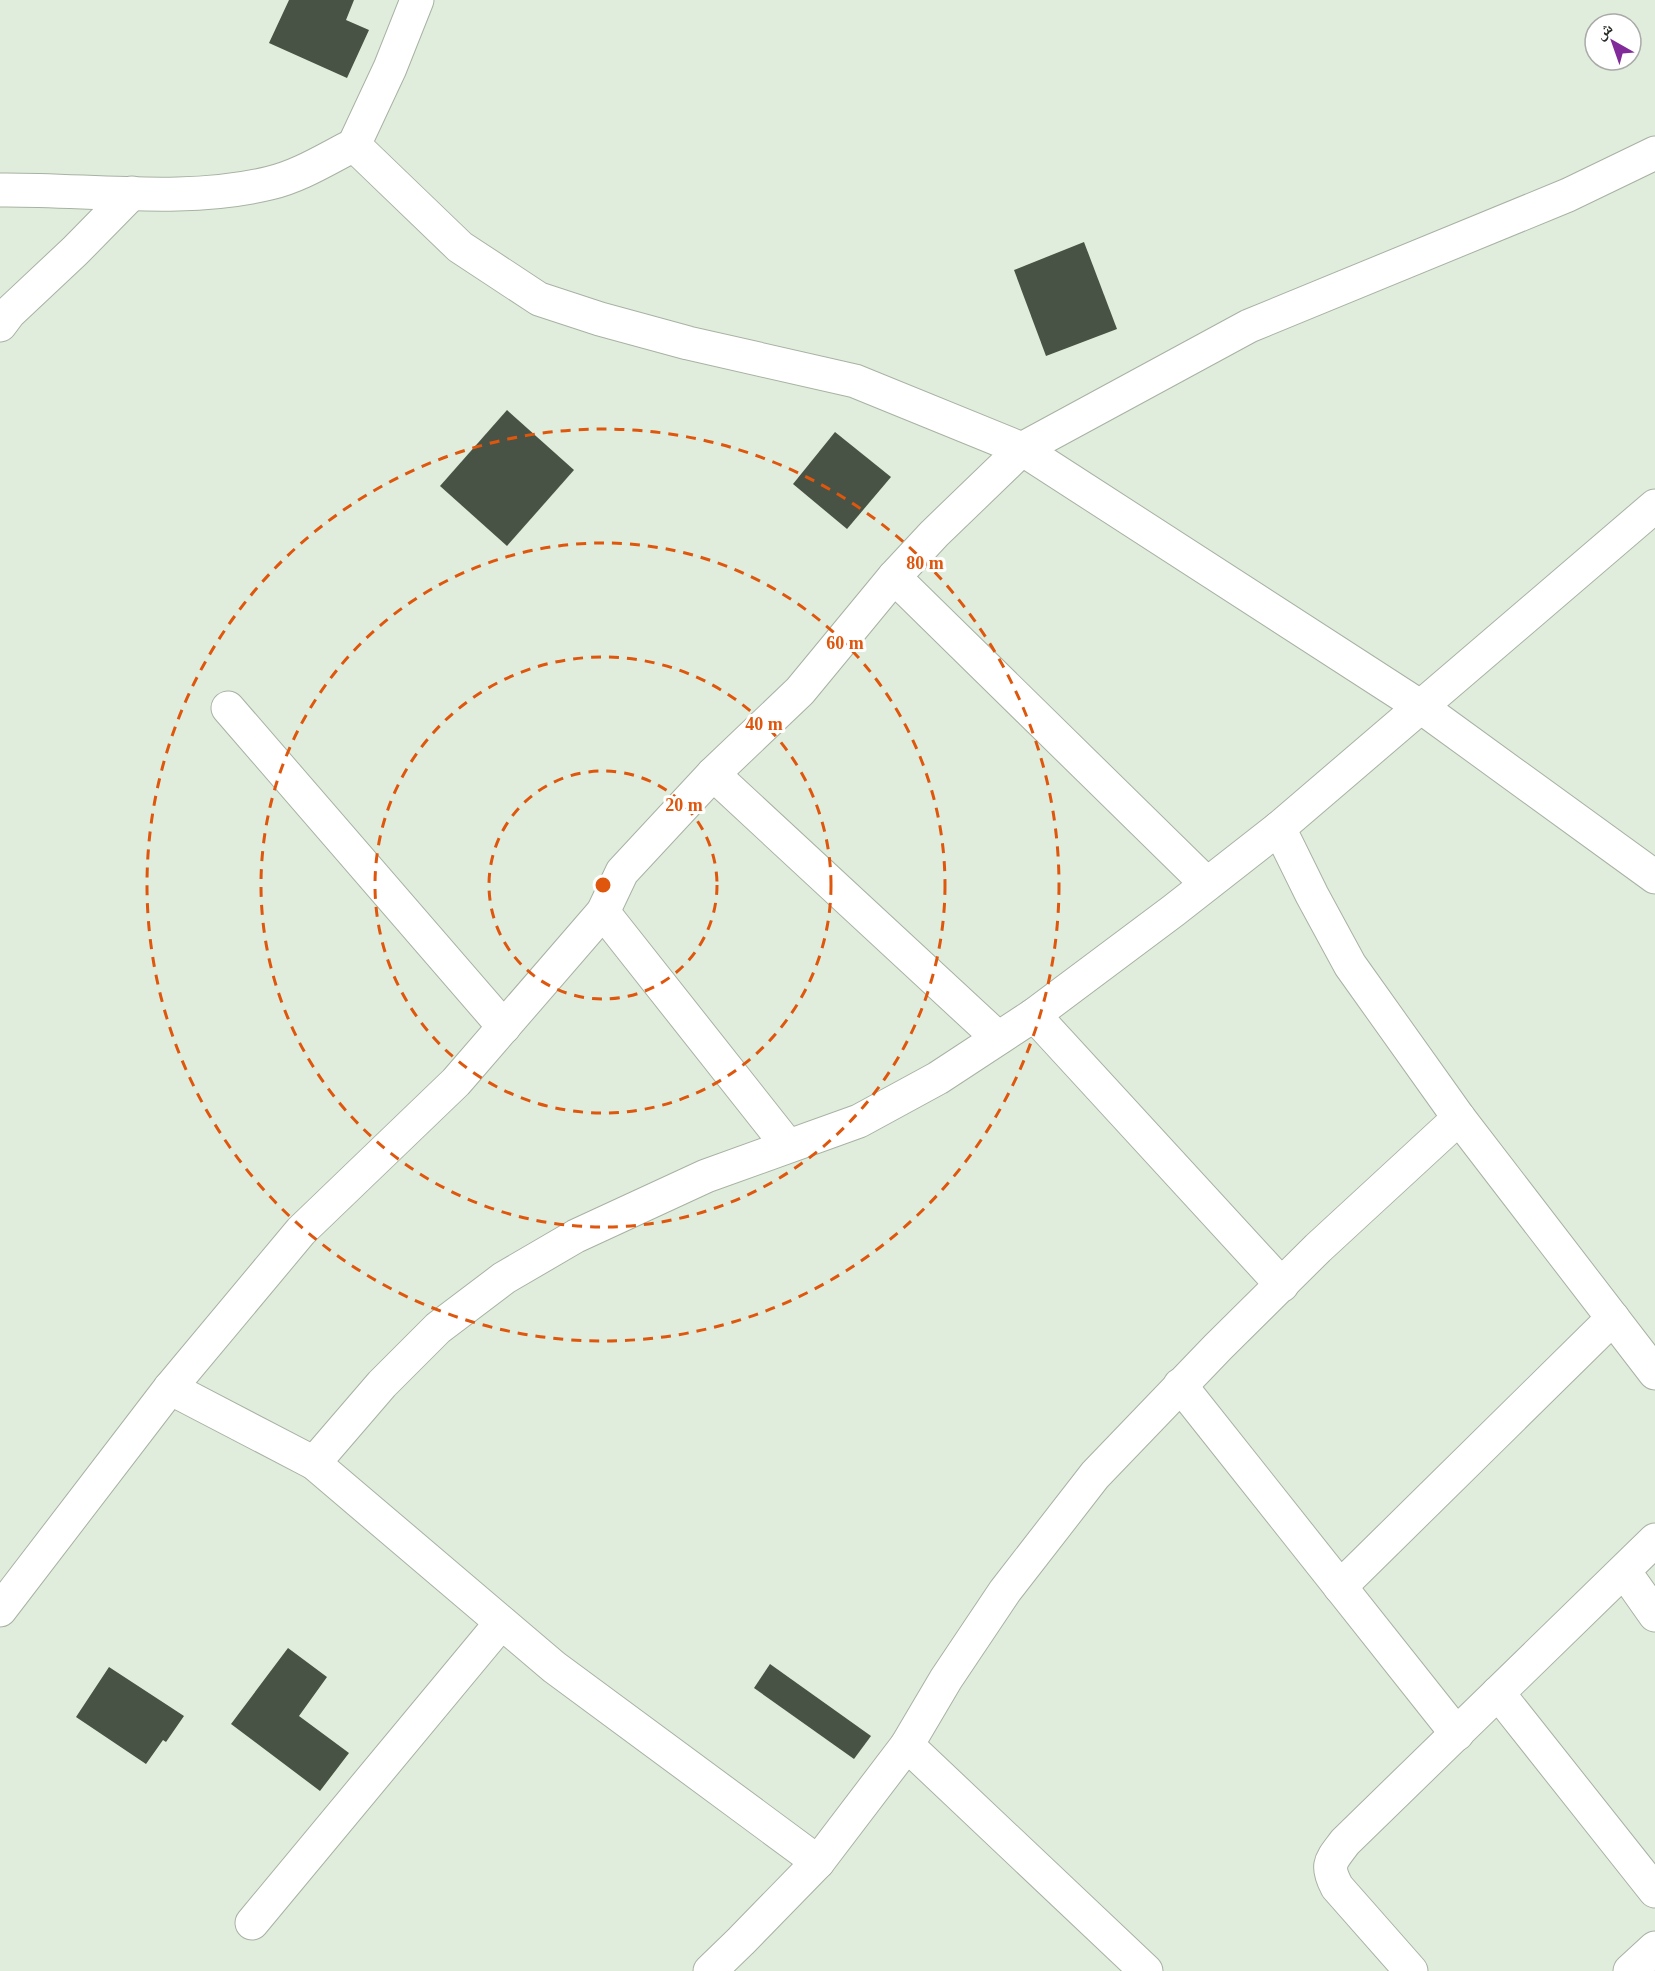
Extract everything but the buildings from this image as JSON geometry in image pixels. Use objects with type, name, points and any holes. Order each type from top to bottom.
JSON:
[{"type":"street","points":[[0,190],[63,189],[166,194],[223,192],[273,183],[311,167],[354,145],[390,68],[417,0]]},
{"type":"street","points":[[354,145],[460,247],[539,299],[655,334],[855,381],[1022,449],[1421,707],[1655,877]]},
{"type":"street","points":[[0,1610],[170,1388],[301,1231],[456,1082],[603,912],[622,872],[713,774],[800,691],[894,578],[934,534],[1022,449],[1250,326],[1568,195],[1655,153]]},
{"type":"street","points":[[0,325],[9,313],[132,193]]},
{"type":"street","points":[[314,1463],[382,1384],[438,1328],[504,1278],[576,1236],[695,1181],[859,1121],[938,1078],[1034,1015],[1279,828],[1655,506]]},
{"type":"street","points":[[894,578],[1207,884]]},
{"type":"street","points":[[228,708],[504,1027]]},
{"type":"street","points":[[713,774],[998,1038]]},
{"type":"street","points":[[1279,828],[1312,896],[1350,965],[1459,1118],[1655,1373]]},
{"type":"street","points":[[603,912],[788,1146]]},
{"type":"street","points":[[1034,1015],[1282,1285]]},
{"type":"street","points":[[710,1971],[818,1862],[907,1745],[946,1679],[1005,1591],[1095,1475],[1180,1385],[1318,1248],[1459,1118]]},
{"type":"street","points":[[1340,1587],[1613,1318]]},
{"type":"street","points":[[1180,1385],[1456,1734]]},
{"type":"street","points":[[170,1388],[314,1463],[554,1667],[818,1862]]},
{"type":"street","points":[[1411,1971],[1336,1887],[1329,1872],[1332,1860],[1345,1842],[1655,1540]]},
{"type":"street","points":[[1623,1571],[1655,1615]]},
{"type":"street","points":[[252,1923],[501,1623]]},
{"type":"street","points":[[1498,1694],[1655,1891]]},
{"type":"street","points":[[907,1745],[1146,1971]]},
{"type":"street","points":[[1630,1971],[1655,1948]]}]
